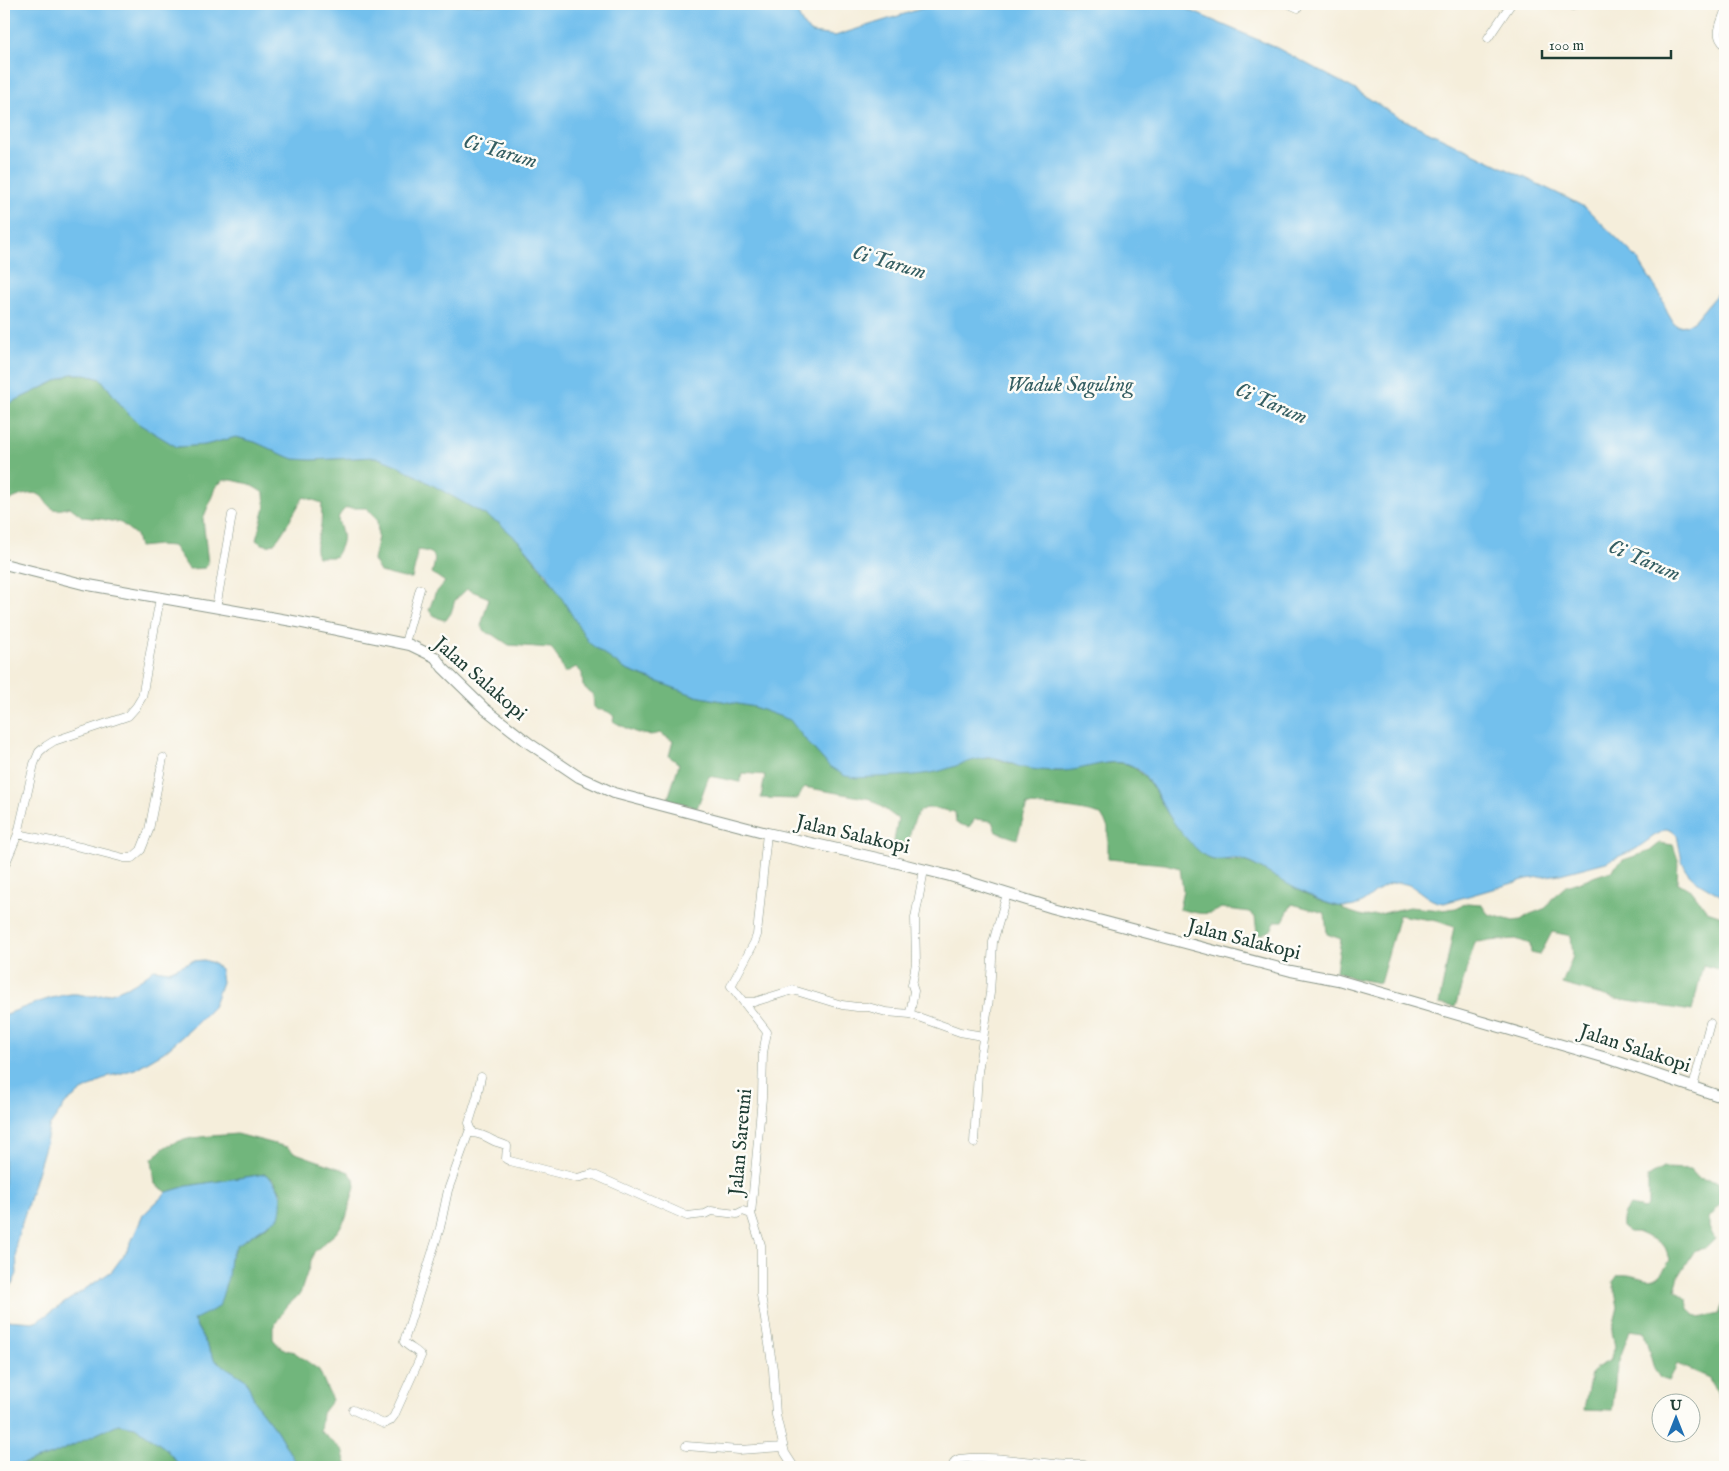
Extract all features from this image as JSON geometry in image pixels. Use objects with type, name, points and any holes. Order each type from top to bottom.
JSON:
[{"type":"street","points":[[1290,4],[1298,8]]},
{"type":"street","points":[[1488,38],[1511,4]]},
{"type":"street","points":[[1563,4],[1573,6],[1576,4]]},
{"type":"street","points":[[1725,11],[1718,33],[1719,39],[1725,45]]},
{"type":"street","points":[[216,608],[232,516]]},
{"type":"street","name":"Jalan Salakopi","points":[[4,564],[83,584],[298,622],[405,644],[424,650],[435,657],[443,668],[485,709],[530,744],[579,777],[614,793],[767,833],[964,880],[1061,910],[1291,971],[1338,980],[1543,1038],[1725,1098]]},
{"type":"street","points":[[405,644],[420,589]]},
{"type":"street","points":[[4,867],[18,834],[34,764],[39,752],[54,741],[128,716],[136,708],[142,697],[160,598]]},
{"type":"street","points":[[18,834],[124,858],[132,858],[141,850],[149,830],[163,758]]},
{"type":"street","name":"Jalan Sareuni","points":[[767,833],[757,935],[731,986],[767,1032],[763,1054],[762,1098],[751,1214],[761,1245],[762,1310],[772,1370],[776,1416],[783,1447],[794,1467]]},
{"type":"street","points":[[910,1014],[916,963],[915,918],[924,870]]},
{"type":"street","points":[[974,1143],[978,1072],[990,993],[993,942],[1007,894]]},
{"type":"street","points":[[744,1002],[754,1002],[792,990],[842,1005],[910,1014],[960,1032],[983,1036]]},
{"type":"street","points":[[1693,1087],[1710,1023]]},
{"type":"street","points":[[353,1410],[384,1424],[390,1421],[406,1392],[421,1356],[404,1342],[440,1228],[448,1190],[470,1129],[469,1123],[481,1077]]},
{"type":"street","points":[[470,1129],[473,1133],[488,1136],[491,1140],[507,1146],[506,1159],[510,1161],[577,1178],[592,1174],[687,1216],[705,1214],[711,1211],[736,1214],[743,1211],[751,1214]]},
{"type":"street","points":[[686,1446],[739,1450],[783,1447]]},
{"type":"street","points":[[952,1467],[955,1461],[986,1457],[1037,1463],[1084,1465],[1084,1467]]},
{"type":"green space","points":[[71,374],[83,374],[101,379],[124,409],[139,424],[177,447],[205,445],[236,437],[255,442],[294,459],[376,457],[399,465],[499,523],[521,543],[612,660],[626,670],[696,696],[754,707],[791,720],[803,737],[829,766],[994,758],[1013,765],[1059,771],[1108,763],[1125,764],[1131,766],[1144,777],[1175,824],[1207,858],[1218,861],[1243,861],[1249,863],[1318,900],[1363,916],[1376,915],[1409,907],[1442,910],[1456,908],[1467,903],[1481,904],[1488,914],[1513,921],[1521,920],[1546,908],[1553,897],[1566,886],[1611,871],[1623,860],[1650,851],[1660,843],[1673,845],[1678,860],[1677,882],[1692,891],[1707,911],[1725,917],[1725,971],[1703,965],[1692,1011],[1616,999],[1562,984],[1573,956],[1571,936],[1552,932],[1540,955],[1531,953],[1530,944],[1516,939],[1475,942],[1455,1007],[1439,1004],[1454,927],[1437,921],[1399,915],[1380,983],[1352,978],[1336,971],[1341,939],[1327,934],[1325,913],[1292,904],[1283,921],[1276,921],[1271,930],[1260,935],[1257,933],[1255,917],[1249,912],[1221,908],[1206,914],[1179,909],[1183,891],[1180,868],[1165,864],[1108,859],[1108,827],[1101,815],[1064,808],[1027,805],[1017,839],[996,832],[992,821],[975,819],[969,827],[956,823],[955,812],[933,808],[924,809],[919,812],[913,824],[907,851],[893,847],[898,819],[871,799],[804,787],[798,799],[761,798],[765,775],[742,773],[740,782],[709,776],[697,808],[668,799],[679,764],[669,756],[673,741],[660,733],[648,735],[630,730],[613,721],[614,717],[609,712],[597,710],[594,707],[593,695],[583,686],[582,673],[576,667],[565,673],[551,648],[509,645],[494,635],[487,633],[481,626],[489,598],[467,589],[455,600],[451,613],[446,620],[434,615],[429,610],[435,594],[445,582],[432,573],[434,556],[431,553],[417,550],[412,578],[380,572],[373,560],[378,537],[377,520],[367,508],[346,508],[342,512],[338,520],[342,543],[338,552],[335,557],[318,557],[316,545],[321,525],[322,503],[304,497],[279,538],[271,545],[265,545],[256,540],[265,508],[264,493],[249,484],[224,480],[216,486],[203,519],[208,564],[205,568],[189,569],[173,546],[139,547],[136,535],[121,523],[83,517],[70,507],[56,510],[50,507],[41,496],[33,493],[18,496],[4,503],[4,406]]},
{"type":"green space","points":[[237,1134],[287,1147],[293,1152],[349,1172],[354,1179],[355,1187],[346,1218],[337,1232],[314,1252],[300,1294],[287,1306],[273,1327],[273,1339],[279,1346],[294,1352],[319,1370],[332,1400],[322,1413],[320,1431],[342,1450],[346,1464],[353,1467],[298,1467],[277,1431],[256,1404],[246,1380],[215,1360],[193,1319],[228,1277],[230,1258],[237,1245],[270,1224],[282,1194],[274,1180],[265,1174],[187,1186],[167,1192],[155,1184],[152,1159],[165,1147],[183,1140]]},
{"type":"green space","points":[[1663,1168],[1690,1169],[1698,1178],[1718,1182],[1722,1203],[1709,1218],[1709,1228],[1715,1239],[1706,1248],[1695,1250],[1679,1276],[1675,1290],[1687,1300],[1691,1311],[1700,1318],[1719,1313],[1725,1300],[1725,1400],[1719,1399],[1710,1378],[1677,1364],[1669,1381],[1660,1378],[1654,1369],[1644,1332],[1630,1330],[1617,1366],[1612,1411],[1584,1410],[1591,1373],[1609,1361],[1615,1347],[1612,1331],[1618,1307],[1613,1282],[1618,1275],[1635,1276],[1647,1280],[1652,1279],[1663,1271],[1670,1260],[1665,1247],[1659,1242],[1637,1232],[1629,1232],[1622,1227],[1623,1216],[1630,1206],[1644,1209],[1648,1206],[1648,1177]]},
{"type":"green space","points":[[118,1424],[135,1427],[165,1448],[181,1467],[11,1467],[52,1455]]},
{"type":"water","name":"Waduk Saguling","points":[[4,4],[792,4],[804,26],[812,33],[835,36],[936,4],[1175,4],[1277,48],[1354,89],[1396,116],[1567,198],[1586,208],[1637,258],[1661,296],[1674,324],[1678,326],[1687,325],[1695,320],[1725,284],[1725,898],[1698,882],[1688,873],[1682,861],[1677,835],[1667,829],[1636,849],[1606,862],[1560,874],[1527,879],[1444,903],[1432,900],[1407,884],[1393,883],[1379,889],[1356,906],[1337,906],[1313,897],[1247,862],[1238,859],[1213,860],[1205,856],[1191,844],[1175,825],[1148,780],[1135,767],[1128,764],[1111,763],[1051,771],[1025,768],[1001,759],[988,758],[973,760],[927,774],[857,778],[845,776],[829,766],[790,720],[754,707],[696,696],[626,670],[589,643],[547,574],[521,543],[499,523],[399,466],[376,457],[294,459],[255,442],[236,437],[205,445],[177,447],[139,424],[124,409],[101,379],[83,374],[71,374],[4,406]]},
{"type":"water","points":[[204,960],[213,963],[220,969],[222,982],[213,1007],[164,1052],[135,1069],[109,1076],[82,1091],[66,1103],[49,1127],[16,1243],[17,1274],[4,1301],[4,1015],[62,995],[91,996],[111,993],[134,983],[154,969],[169,971],[192,961]]},
{"type":"water","points":[[265,1174],[275,1183],[280,1193],[279,1217],[237,1245],[230,1258],[228,1277],[219,1307],[193,1320],[215,1360],[246,1380],[256,1404],[277,1431],[298,1467],[181,1467],[165,1448],[135,1427],[118,1424],[52,1455],[11,1467],[4,1467],[4,1320],[36,1322],[112,1271],[128,1249],[143,1215],[167,1192],[187,1186]]},
{"type":"water label","name":"Ci Tarum","points":[[500,152]]},
{"type":"water label","name":"Ci Tarum","points":[[889,263]]},
{"type":"water label","name":"Ci Tarum","points":[[1271,404]]},
{"type":"water label","name":"Ci Tarum","points":[[1644,561]]}]
